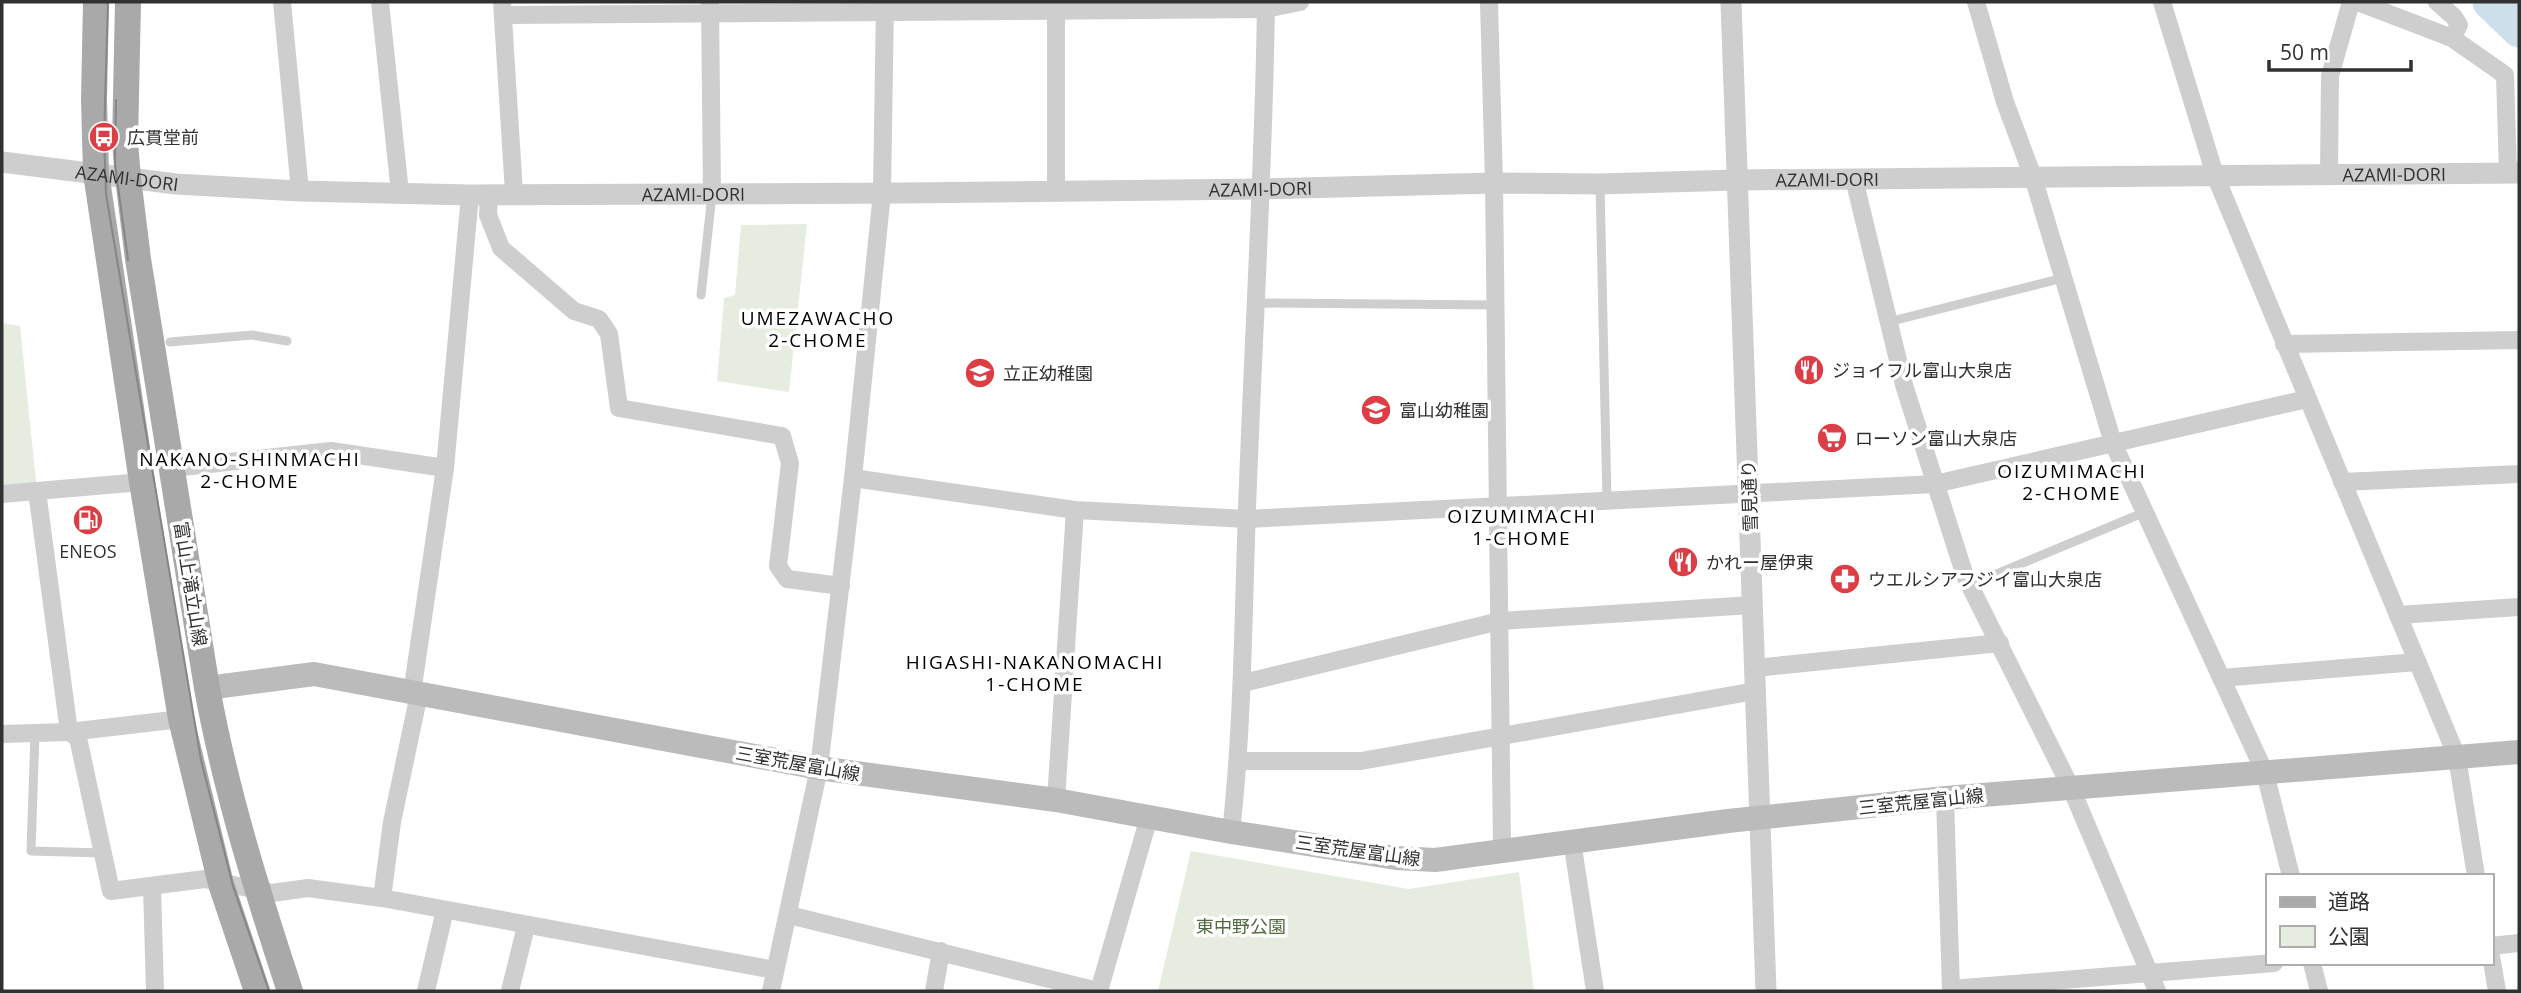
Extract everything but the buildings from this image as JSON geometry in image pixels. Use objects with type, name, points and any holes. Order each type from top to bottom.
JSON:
[{"type":"main road","name":"富山上滝立山線","points":[[96,2],[96,173],[142,482],[181,719],[221,884],[257,991]]},
{"type":"main road","name":"富山上滝立山線","points":[[128,2],[125,142],[128,178],[138,259],[207,688],[219,754],[257,891],[290,991]]},
{"type":"main road","name":"三室荒屋富山線","points":[[207,688],[314,674],[819,768],[1056,800],[1231,832],[1396,858],[1435,860],[1759,817],[1945,798],[2519,752]]},
{"type":"street","points":[[282,2],[300,191]]},
{"type":"street","points":[[380,2],[400,193]]},
{"type":"street","points":[[514,193],[502,8],[1266,5],[1300,2]]},
{"type":"street","points":[[1489,2],[1496,305],[1502,850]]},
{"type":"street","name":"雪見通り","points":[[1731,2],[1766,991]]},
{"type":"street","points":[[1976,2],[2005,102],[2033,177],[2113,443],[2265,773],[2290,874]]},
{"type":"street","points":[[2162,2],[2215,176],[2457,757],[2476,874]]},
{"type":"street","points":[[2329,174],[2330,76],[2351,2]]},
{"type":"street","points":[[2358,2],[2452,38],[2505,75],[2514,173]]},
{"type":"street","points":[[2437,2],[2459,25],[2452,38]]},
{"type":"street","points":[[1231,832],[1239,761],[1243,683],[1266,5]]},
{"type":"street","points":[[1056,6],[1056,191]]},
{"type":"street","points":[[771,991],[819,768],[841,586],[882,193],[885,7]]},
{"type":"street","points":[[710,8],[712,193]]},
{"type":"street","name":"AZAMI-DORI","points":[[2,163],[176,184],[300,191],[479,195],[1259,189],[1494,183],[2514,173]]},
{"type":"street","points":[[1854,179],[1904,385],[1970,586],[2071,788],[2157,991]]},
{"type":"street","points":[[382,898],[392,822],[416,693],[479,195]]},
{"type":"street","points":[[479,195],[501,248],[574,311],[598,319],[610,334],[619,408],[782,436],[790,463],[778,566],[787,579],[841,586]]},
{"type":"street","points":[[2284,344],[2519,340]]},
{"type":"street","points":[[853,478],[1075,510],[1247,519],[1935,484],[2307,399]]},
{"type":"street","points":[[173,468],[331,451],[445,468]]},
{"type":"street","points":[[2342,482],[2519,474]]},
{"type":"street","points":[[2,494],[142,482]]},
{"type":"street","points":[[37,491],[69,732],[78,738],[111,891],[205,878],[221,884],[272,893],[307,888],[382,898],[775,970]]},
{"type":"street","points":[[1056,800],[1075,510]]},
{"type":"street","points":[[1243,683],[1500,621],[1752,605]]},
{"type":"street","points":[[2398,615],[2519,607]]},
{"type":"street","points":[[1755,668],[2000,643]]},
{"type":"street","points":[[2221,678],[2417,662]]},
{"type":"street","points":[[1239,761],[1361,761],[1755,691]]},
{"type":"street","points":[[2,734],[69,732],[181,719]]},
{"type":"street","points":[[1945,798],[1951,990],[2266,964]]},
{"type":"street","points":[[789,915],[1099,991],[1149,817]]},
{"type":"street","points":[[1572,841],[1595,991]]},
{"type":"street","points":[[152,887],[155,991]]},
{"type":"street","points":[[426,991],[445,910]]},
{"type":"street","points":[[510,991],[526,926]]},
{"type":"street","points":[[2493,946],[2519,943]]},
{"type":"street","points":[[934,991],[941,951]]},
{"type":"street","points":[[2312,965],[2319,991]]},
{"type":"street","points":[[2493,965],[2497,991]]},
{"type":"lane","points":[[1600,184],[1607,501]]},
{"type":"lane","points":[[701,295],[712,193]]},
{"type":"lane","points":[[1888,322],[2063,278]]},
{"type":"lane","points":[[1255,303],[1496,305]]},
{"type":"lane","points":[[170,342],[251,335],[287,341]]},
{"type":"lane","points":[[1970,586],[2145,512]]},
{"type":"lane","points":[[35,733],[31,851],[103,853]]},
{"type":"green space","points":[[807,224],[789,392],[717,381],[724,298],[735,295],[741,225]]},
{"type":"green space","points":[[2,323],[20,326],[37,491],[2,494]]},
{"type":"green space","name":"東中野公園","points":[[1191,851],[1409,889],[1519,872],[1534,991],[1158,991]]},
{"type":"waterway","points":[[2490,2],[2519,30]]},
{"type":"tram line","points":[[108,2],[104,137],[106,194],[201,760],[233,886],[269,991]]},
{"type":"tram line","points":[[116,100],[115,164],[128,260]]},
{"type":"place","name":"広貫堂前","points":[[104,137]]},
{"type":"place","name":"ジョイフル富山大泉店","points":[[1809,370]]},
{"type":"place","name":"立正幼稚園","points":[[980,373]]},
{"type":"place","name":"富山幼稚園","points":[[1376,410]]},
{"type":"place","name":"ローソン富山大泉店","points":[[1832,438]]},
{"type":"place","name":"ENEOS","points":[[88,520]]},
{"type":"place","name":"かれー屋伊東","points":[[1683,562]]},
{"type":"place","name":"ウエルシアフジイ富山大泉店","points":[[1845,579]]},
{"type":"district","name":"UMEZAWACHO 2-CHOME","points":[[818,329]]},
{"type":"district","name":"NAKANO-SHINMACHI 2-CHOME","points":[[250,470]]},
{"type":"district","name":"OIZUMIMACHI 2-CHOME","points":[[2072,482]]},
{"type":"district","name":"OIZUMIMACHI 1-CHOME","points":[[1522,527]]},
{"type":"district","name":"HIGASHI-NAKANOMACHI 1-CHOME","points":[[1035,673]]}]
